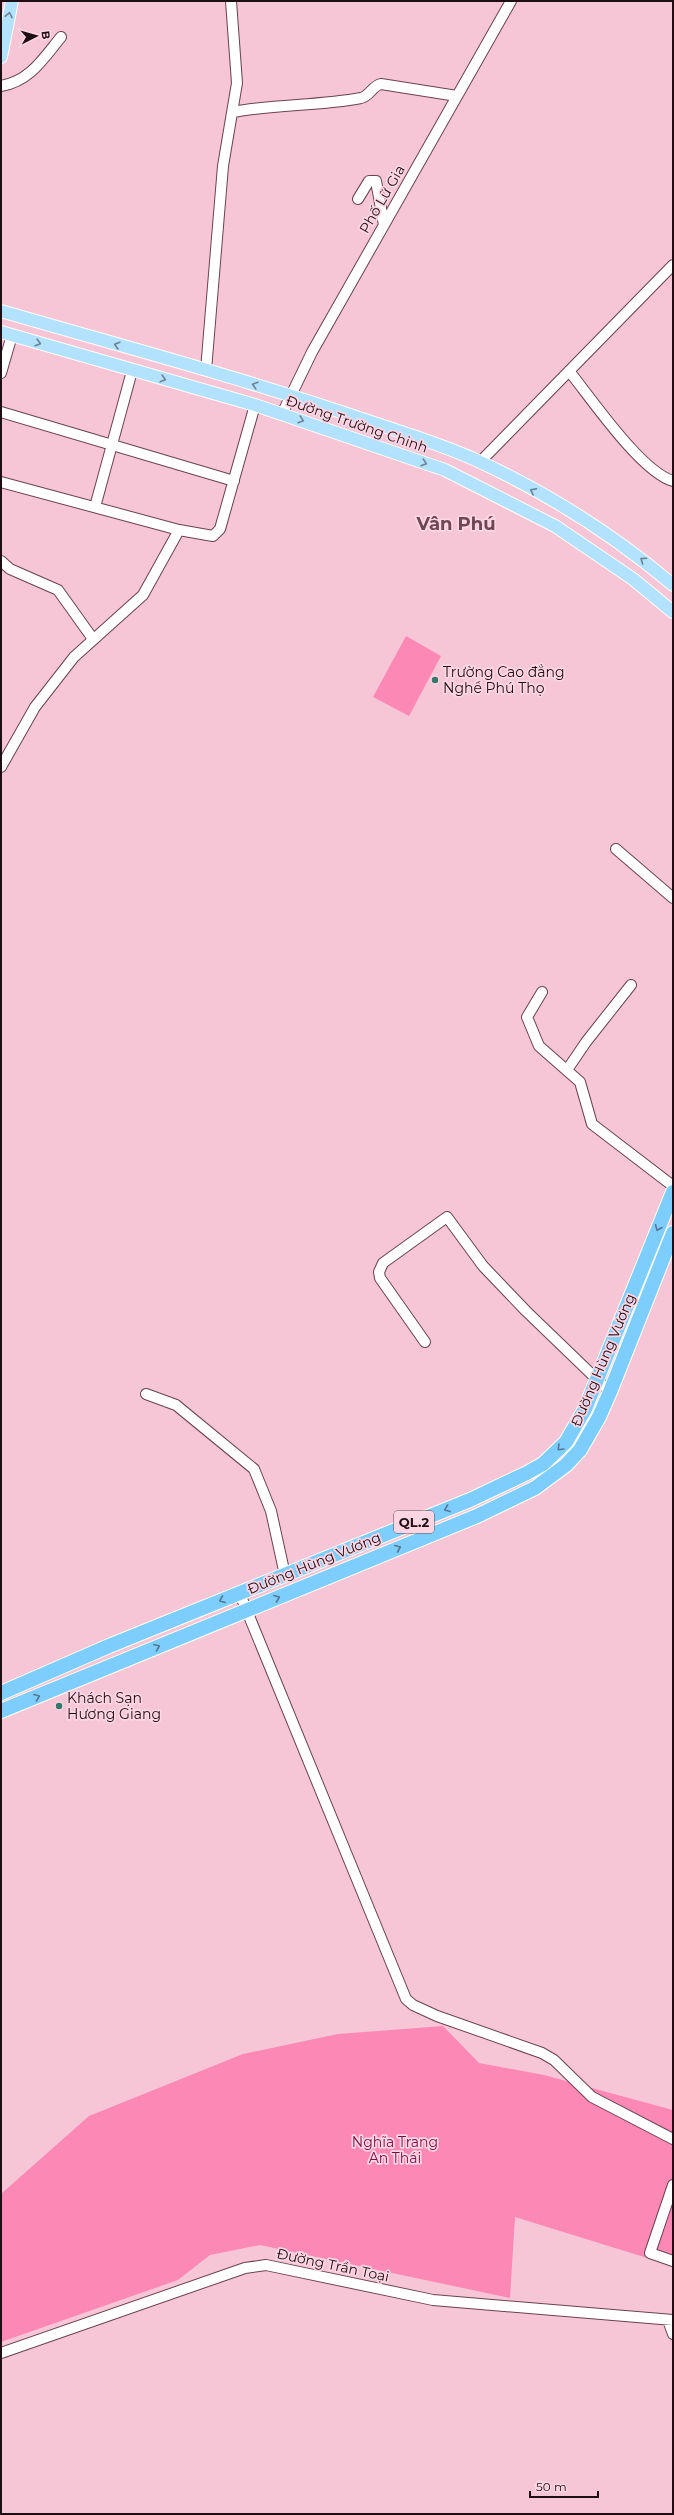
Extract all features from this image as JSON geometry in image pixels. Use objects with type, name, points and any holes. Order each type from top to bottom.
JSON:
[{"type":"highway","name":"Đường Hùng Vương","points":[[1,1693],[470,1500],[532,1470],[566,1442],[585,1409],[673,1192]]},
{"type":"highway","name":"Đường Hùng Vương","points":[[1,1711],[477,1516],[535,1488],[561,1469],[580,1450],[599,1417],[673,1233]]},
{"type":"main road","points":[[1,57],[12,1]]},
{"type":"main road","name":"Đường Trường Chinh","points":[[1,311],[290,395],[451,450],[480,462],[568,510],[649,565],[673,585]]},
{"type":"main road","name":"Đường Trường Chinh","points":[[6,333],[282,414],[445,470],[555,526],[633,579],[673,612]]},
{"type":"main road","points":[[445,470],[451,450]]},
{"type":"street","points":[[206,370],[223,166],[233,112],[237,76],[231,1]]},
{"type":"street","name":"Phố Lữ Gia","points":[[282,414],[312,352],[511,1]]},
{"type":"street","points":[[1,86],[15,83],[33,72],[61,37]]},
{"type":"street","points":[[233,112],[251,108],[326,104],[364,98],[381,84],[457,96]]},
{"type":"street","points":[[358,199],[370,181],[376,181],[384,225]]},
{"type":"street","points":[[480,462],[673,265]]},
{"type":"street","points":[[1,372],[6,333]]},
{"type":"street","points":[[95,507],[132,371]]},
{"type":"street","points":[[569,371],[638,455],[654,471],[673,481]]},
{"type":"street","points":[[1,482],[207,537],[217,534],[234,481],[255,406]]},
{"type":"street","points":[[1,412],[234,481]]},
{"type":"street","points":[[1,767],[35,707],[74,658],[142,595],[179,530]]},
{"type":"street","points":[[1,561],[7,568],[59,591],[93,639]]},
{"type":"street","points":[[616,849],[673,898]]},
{"type":"street","points":[[567,1070],[586,1042],[631,984]]},
{"type":"street","points":[[542,992],[527,1017],[528,1023],[539,1046],[580,1082],[592,1124],[673,1186]]},
{"type":"street","points":[[425,1342],[380,1278],[379,1272],[383,1263],[447,1217],[486,1269],[526,1311],[610,1392]]},
{"type":"street","points":[[146,1394],[176,1405],[254,1469],[271,1511],[285,1575]]},
{"type":"street","points":[[240,1594],[248,1610],[406,1999],[412,2005],[437,2016],[542,2053],[554,2060],[592,2097],[673,2139]]},
{"type":"street","points":[[673,2185],[650,2253],[673,2261]]},
{"type":"street","name":"Đường Trần Toại","points":[[1,2353],[245,2268],[266,2265],[433,2300],[671,2320]]},
{"type":"street","points":[[671,2320],[673,2334]]},
{"type":"green space","points":[[406,636],[441,656],[409,716],[373,697]]},
{"type":"green space","name":"Nghĩa Trang An Thái","points":[[443,2026],[479,2063],[544,2075],[673,2110],[673,2266],[515,2217],[510,2298],[260,2245],[210,2255],[178,2280],[1,2342],[1,2194],[89,2116],[243,2054],[338,2034]]},
{"type":"place","name":"Trường Cao đẳng Nghề Phú Thọ","points":[[435,680]]},
{"type":"place","name":"Khách Sạn Hương Giang","points":[[59,1706]]},
{"type":"district","name":"Vân Phú","points":[[456,524]]}]
